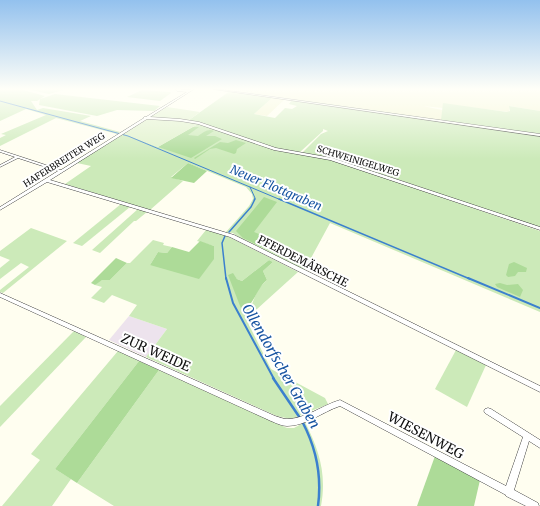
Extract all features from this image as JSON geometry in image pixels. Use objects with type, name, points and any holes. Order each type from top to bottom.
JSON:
[{"type":"street","name":"HAFERBREITER WEG","points":[[0,209],[154,113]]},
{"type":"street","points":[[381,113],[540,135]]},
{"type":"street","name":"SCHWEINIGELWEG","points":[[145,118],[180,120],[199,123],[275,149],[331,159],[540,229]]},
{"type":"street","points":[[0,151],[61,171]]},
{"type":"street","points":[[0,166],[18,157]]},
{"type":"street","name":"PFERDEMÄRSCHE","points":[[46,180],[232,236],[540,389]]},
{"type":"street","name":"ZUR WEIDE","points":[[0,295],[274,419],[289,422],[300,420]]},
{"type":"street","name":"WIESENWEG","points":[[300,420],[340,403],[535,506]]},
{"type":"street","points":[[488,412],[540,444]]},
{"type":"street","points":[[509,493],[527,436]]},
{"type":"shaded area","points":[[129,316],[167,329],[146,357],[109,340]]},
{"type":"green space","points":[[0,113],[18,113],[0,121]]},
{"type":"green space","points":[[38,113],[71,113],[91,116],[80,121],[120,132],[117,134],[56,118],[0,146],[0,138],[6,135],[1,134],[46,115]]},
{"type":"green space","points":[[79,113],[108,113],[97,116]]},
{"type":"green space","points":[[157,113],[151,117],[189,120],[199,113],[256,113],[254,114],[275,118],[280,113],[380,113],[540,136],[540,228],[328,157],[302,153],[321,134],[328,131],[323,129],[323,131],[300,152],[297,152],[279,150],[201,123],[148,117]]},
{"type":"green space","points":[[157,113],[199,113],[189,120],[150,117]]},
{"type":"green space","points":[[256,113],[271,113],[267,116],[254,114]]},
{"type":"green space","points":[[383,113],[441,120],[442,113],[540,113],[540,134]]},
{"type":"green space","points":[[390,113],[442,113],[442,120]]},
{"type":"green space","points":[[147,119],[172,120],[198,124],[158,147],[124,134]]},
{"type":"green space","points":[[172,120],[200,124],[273,149],[326,158],[540,231],[540,312],[330,223],[304,271],[242,240],[233,233],[226,232],[249,206],[253,199],[252,194],[246,187],[188,163],[171,177],[183,181],[150,210],[65,184],[91,166],[77,163],[71,165],[123,133],[158,147],[198,124]]},
{"type":"green space","points":[[193,127],[199,127],[188,135],[198,136],[206,131],[212,130],[214,131],[206,136],[215,136],[222,139],[191,158],[158,147]]},
{"type":"green space","points":[[236,140],[246,143],[237,149],[236,153],[234,154],[216,148],[210,149],[195,159],[194,158],[220,142],[228,143]]},
{"type":"green space","points":[[188,163],[207,171],[194,183],[171,178]]},
{"type":"green space","points":[[264,197],[277,202],[254,232],[269,238],[261,247],[243,238],[236,231]]},
{"type":"green space","points":[[121,204],[130,207],[82,246],[73,243]]},
{"type":"green space","points":[[138,209],[147,212],[134,221],[100,253],[92,250]]},
{"type":"green space","points":[[31,228],[67,241],[3,293],[0,292],[0,290],[29,267],[21,263],[0,279],[0,268],[10,260],[0,256],[0,251]]},
{"type":"green space","points":[[206,230],[227,236],[298,272],[246,319],[271,369],[325,398],[328,404],[291,419],[277,416],[146,357],[167,329],[129,316],[137,305],[112,295],[104,303],[91,298],[102,287],[95,285],[97,283],[104,279],[110,280],[153,240],[164,243],[163,245],[172,247],[167,253],[158,252],[150,265],[214,246],[197,241]],"holes":[[[269,260],[273,262],[263,271],[267,280],[258,289],[252,304],[233,274],[237,279],[242,281]]]},
{"type":"green space","points":[[200,241],[214,246],[214,259],[199,279],[150,265],[158,252],[167,253],[172,247],[189,252]]},
{"type":"green space","points":[[116,258],[127,263],[110,280],[102,280],[95,285],[91,283]]},
{"type":"green space","points":[[269,260],[273,262],[263,271],[267,280],[250,304],[242,311],[228,275],[233,273],[237,279],[242,281]]},
{"type":"green space","points":[[514,262],[527,268],[526,272],[518,272],[515,276],[508,277],[506,275],[509,264]]},
{"type":"green space","points":[[500,283],[507,285],[518,284],[523,290],[520,297],[497,287],[495,284]]},
{"type":"green space","points":[[74,331],[86,337],[0,427],[0,406]]},
{"type":"green space","points":[[456,350],[486,365],[467,407],[435,389]]},
{"type":"green space","points":[[118,351],[139,361],[55,469],[71,479],[52,506],[2,506],[40,460],[31,454]]},
{"type":"green space","points":[[139,361],[159,370],[77,483],[55,469]]},
{"type":"green space","points":[[159,370],[287,428],[294,428],[305,422],[318,452],[320,462],[323,483],[321,506],[114,506],[77,483]]},
{"type":"green space","points":[[435,456],[480,480],[474,506],[417,506]]},
{"type":"waterway","name":"Neuer Flottgraben","points":[[42,113],[128,136],[250,187]]},
{"type":"waterway","name":"Neuer Flottgraben","points":[[250,187],[281,200]]},
{"type":"waterway","name":"Ollendorfscher Graben","points":[[250,187],[255,198],[254,200]]},
{"type":"waterway","name":"Ollendorfscher Graben","points":[[229,232],[251,207],[255,199]]},
{"type":"waterway","name":"Neuer Flottgraben","points":[[279,199],[470,279]]},
{"type":"waterway","name":"Ollendorfscher Graben","points":[[225,236],[222,243],[226,279]]},
{"type":"waterway","name":"Ollendorfscher Graben","points":[[226,278],[233,303],[274,379]]},
{"type":"waterway","name":"Neuer Flottgraben","points":[[468,278],[540,308]]},
{"type":"waterway","name":"Ollendorfscher Graben","points":[[273,378],[300,418]]},
{"type":"waterway","name":"Ollendorfscher Graben","points":[[303,423],[312,443],[319,474],[318,506]]}]
